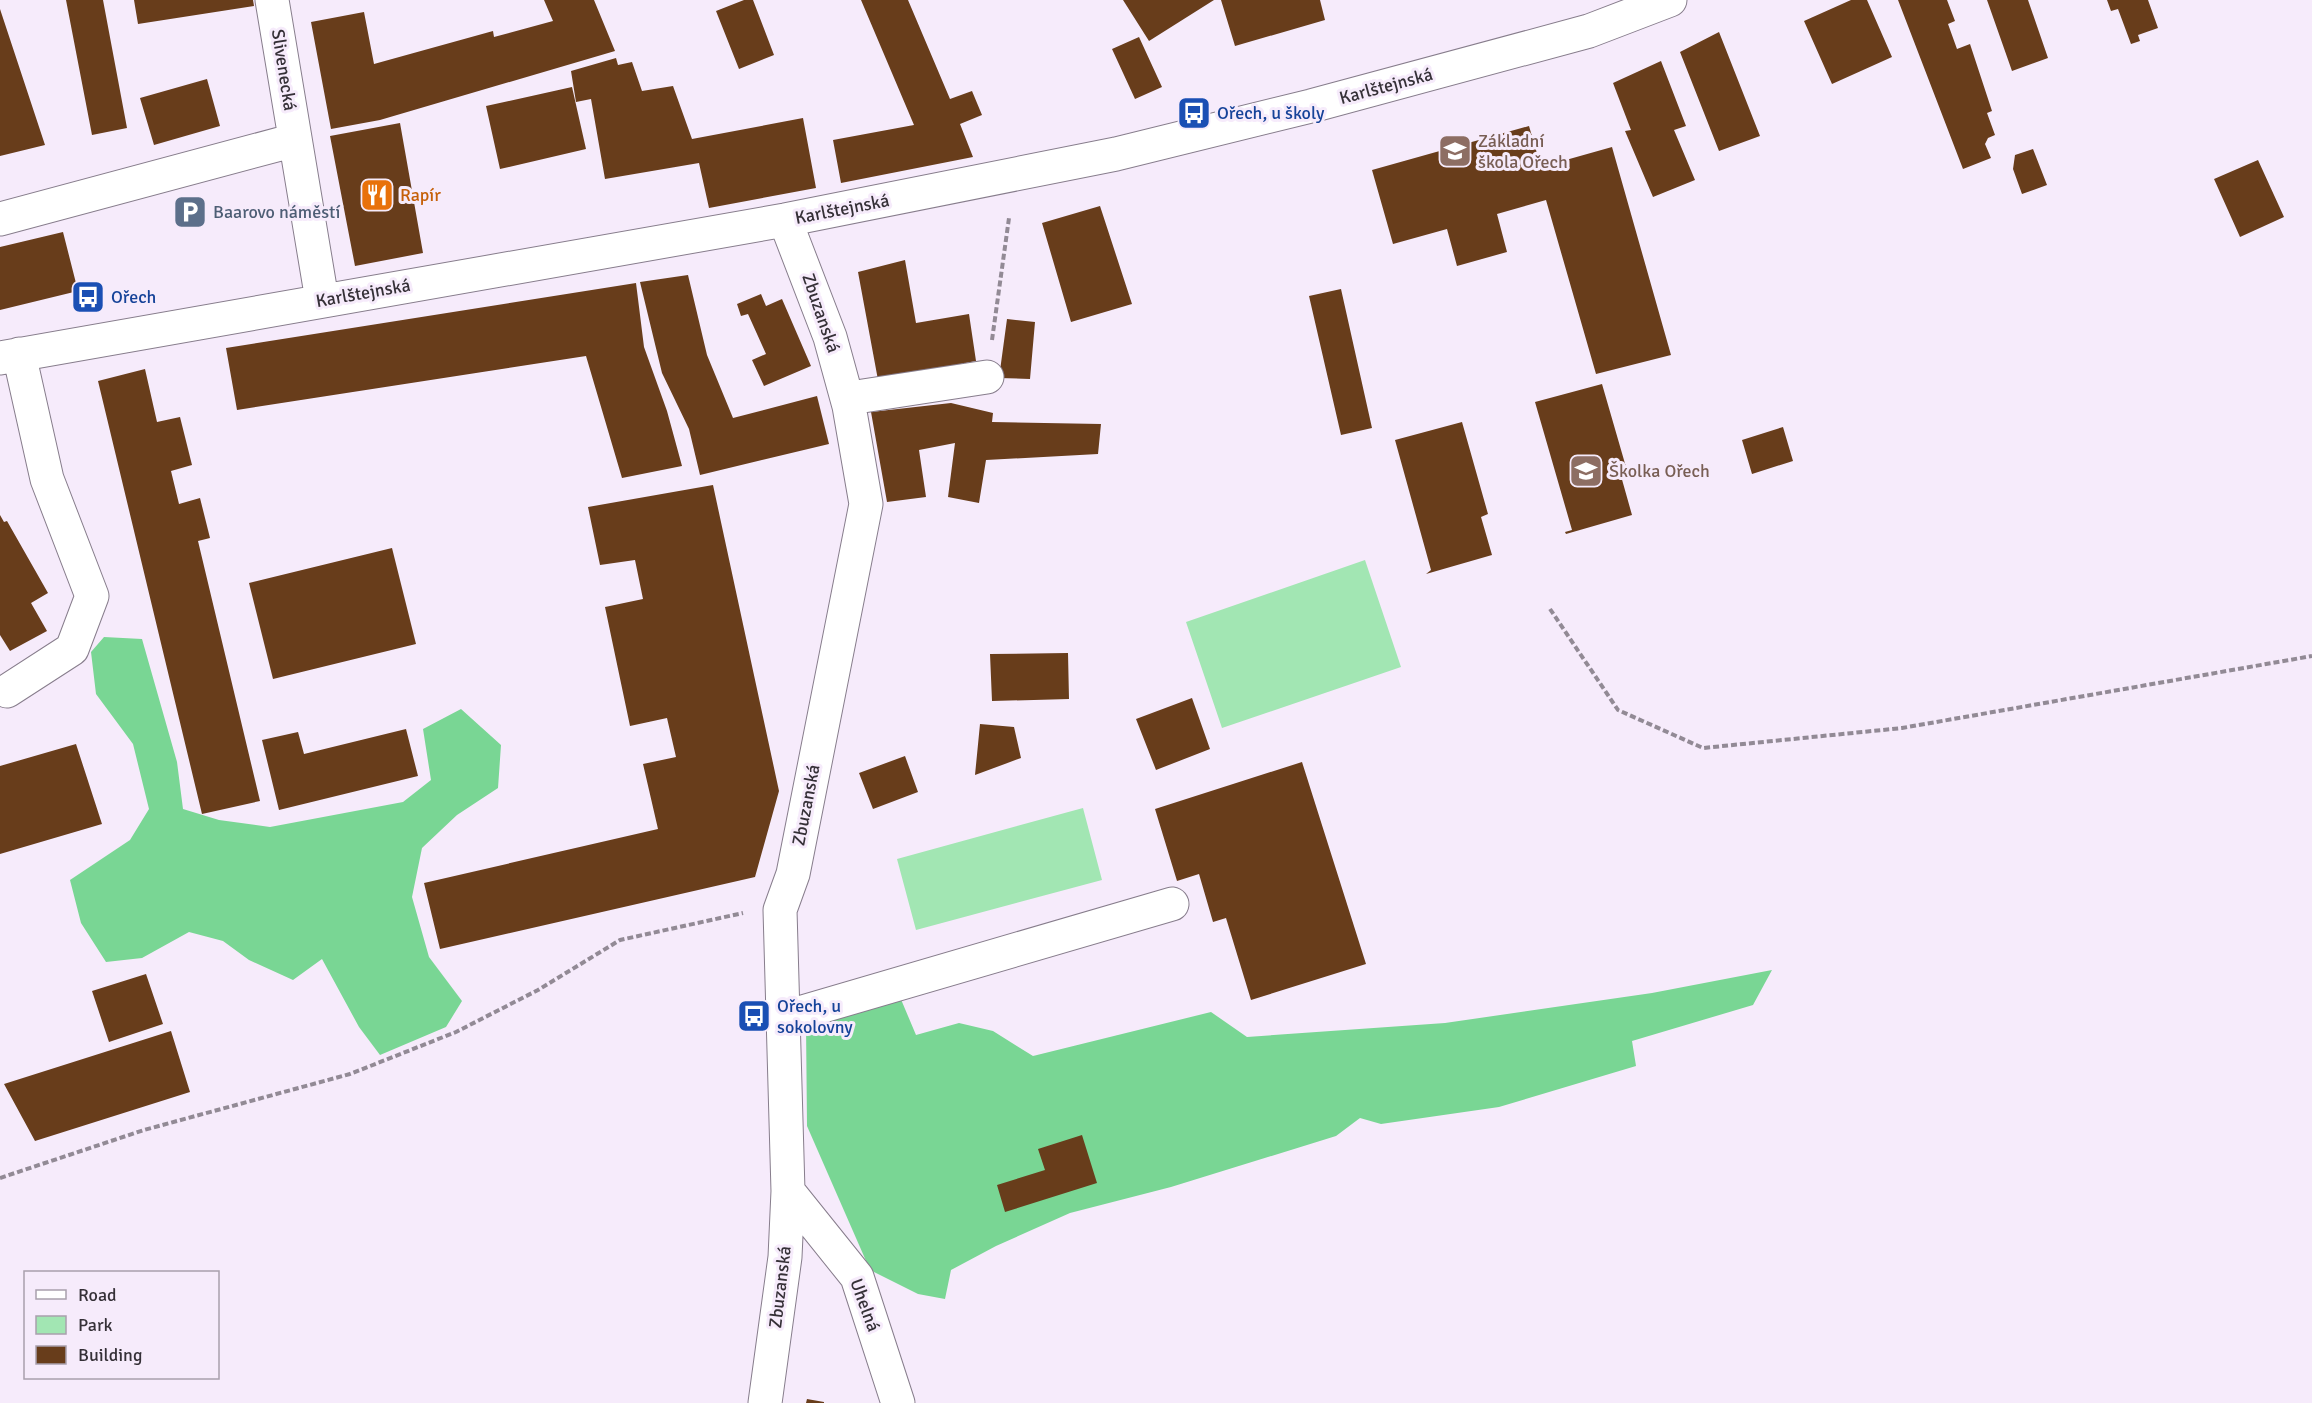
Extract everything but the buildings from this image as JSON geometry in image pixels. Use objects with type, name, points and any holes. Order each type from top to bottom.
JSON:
[{"type":"street","name":"Slivenecká","points":[[272,0],[295,140]]},
{"type":"street","name":"Karlštejnská","points":[[9,356],[786,220],[1116,154],[1300,109],[1589,31],[1670,0]]},
{"type":"street","points":[[0,219],[295,140],[322,300]]},
{"type":"street","name":"Zbuzanská","points":[[765,1403],[785,1257],[788,1191],[780,910],[793,874],[866,504],[849,406],[830,337],[786,220]]},
{"type":"street","points":[[7,690],[72,649],[92,596],[47,479],[9,356]]},
{"type":"street","points":[[863,396],[987,377]]},
{"type":"street","points":[[782,1018],[1172,904]]},
{"type":"street","name":"Uhelná","points":[[788,1191],[856,1276],[897,1403]]},
{"type":"path","points":[[987,377],[1008,218]]},
{"type":"path","points":[[1550,609],[1618,710],[1702,748],[1902,728],[2312,656]]},
{"type":"path","points":[[0,1178],[144,1130],[350,1074],[456,1032],[538,990],[620,940],[730,914],[780,910]]},
{"type":"green space","points":[[1365,560],[1401,667],[1222,728],[1186,622]]},
{"type":"green space","points":[[104,637],[142,639],[177,762],[183,809],[219,820],[270,827],[403,802],[431,780],[423,729],[461,709],[501,745],[498,788],[457,815],[422,848],[412,897],[429,957],[462,1001],[446,1027],[380,1055],[359,1027],[322,959],[293,980],[249,960],[223,941],[189,932],[142,958],[106,962],[81,923],[70,880],[130,840],[149,809],[133,744],[96,694],[91,652]]},
{"type":"green space","points":[[1083,808],[1102,880],[916,930],[897,859]]},
{"type":"green space","points":[[1772,970],[1753,1005],[1632,1041],[1636,1066],[1499,1107],[1381,1124],[1360,1118],[1336,1136],[1171,1187],[1070,1213],[996,1246],[951,1270],[945,1299],[918,1294],[870,1270],[807,1126],[806,1024],[900,997],[916,1035],[959,1023],[993,1031],[1033,1056],[1211,1012],[1247,1037],[1445,1023],[1652,993]]},
{"type":"place","name":"Ořech, u školy","points":[[1194,113]]},
{"type":"place","name":"Základní škola Ořech","points":[[1455,151]]},
{"type":"place","name":"Rapír","points":[[377,195]]},
{"type":"place","name":"Baarovo náměstí","points":[[190,212]]},
{"type":"place","name":"Ořech","points":[[88,297]]},
{"type":"place","name":"Školka Ořech","points":[[1586,471]]},
{"type":"place","name":"Ořech, u sokolovny","points":[[754,1016]]}]
